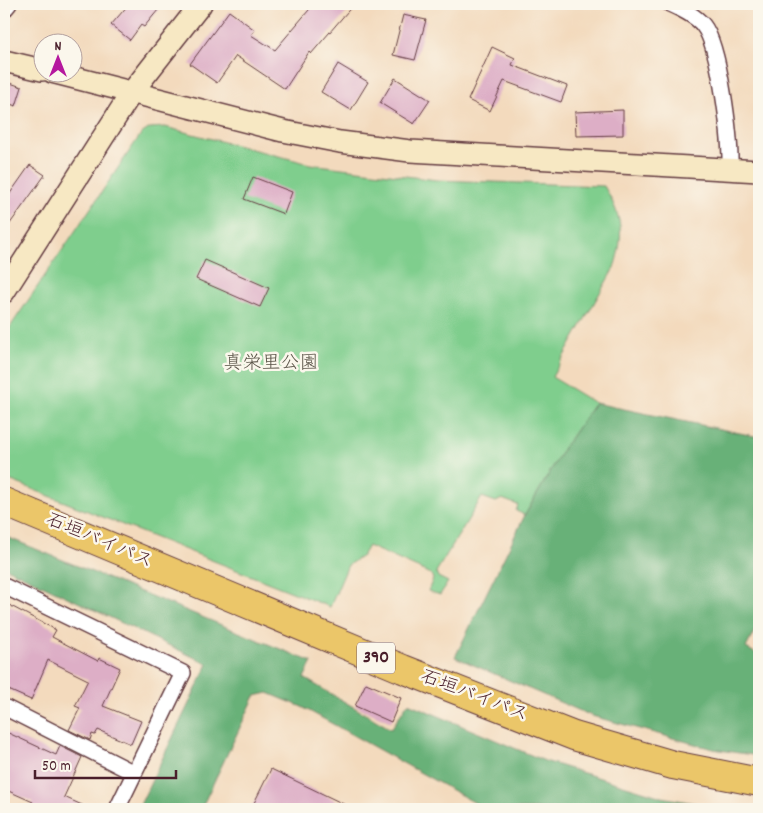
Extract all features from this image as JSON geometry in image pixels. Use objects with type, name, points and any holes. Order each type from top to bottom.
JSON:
[{"type":"highway","name":"石垣バイパス","points":[[4,502],[403,669],[574,736],[673,765],[759,782]]},
{"type":"street","points":[[4,10],[8,4]]},
{"type":"street","points":[[4,292],[132,92],[201,4]]},
{"type":"street","points":[[670,4],[696,18],[710,37],[730,138],[730,169]]},
{"type":"street","points":[[4,61],[32,68]]},
{"type":"street","points":[[82,80],[283,131],[340,142],[410,151],[759,171]]},
{"type":"street","points":[[4,586],[183,672],[117,809]]},
{"type":"street","points":[[4,706],[134,773]]},
{"type":"green space","name":"真栄里公園","points":[[165,127],[310,164],[437,180],[604,186],[615,207],[620,226],[620,245],[614,268],[552,377],[595,403],[565,446],[525,515],[516,511],[518,505],[502,499],[496,502],[482,497],[436,572],[438,577],[448,582],[440,595],[428,591],[433,579],[431,574],[368,546],[362,556],[348,565],[330,607],[4,478],[4,336],[141,134],[150,128]]},
{"type":"green space","points":[[595,403],[759,437],[759,622],[746,648],[759,655],[759,756],[713,749],[592,716],[455,657],[525,515],[565,446]]},
{"type":"green space","points":[[9,538],[312,662],[304,678],[391,729],[408,703],[545,761],[662,797],[726,809],[486,809],[302,707],[268,693],[255,696],[201,809],[138,809],[208,664],[4,567],[4,551]]},
{"type":"building","points":[[129,4],[163,4],[144,27],[141,25],[130,40],[111,25]]},
{"type":"building","points":[[314,4],[354,4],[311,54],[309,52],[285,89],[236,56],[217,83],[190,64],[229,11],[255,30],[251,35],[275,50]]},
{"type":"building","points":[[403,15],[426,20],[415,60],[393,55]]},
{"type":"building","points":[[492,47],[515,58],[512,65],[567,86],[561,102],[504,81],[490,111],[468,100]]},
{"type":"building","points":[[338,64],[368,82],[351,110],[321,92]]},
{"type":"building","points":[[395,78],[430,100],[414,124],[380,103]]},
{"type":"building","points":[[4,81],[22,87],[16,106],[4,102]]},
{"type":"building","points":[[623,110],[623,135],[576,136],[575,112]]},
{"type":"building","points":[[30,165],[45,175],[4,232],[4,202]]},
{"type":"building","points":[[253,177],[292,192],[284,214],[244,199]]},
{"type":"building","points":[[205,260],[269,288],[260,307],[196,279]]},
{"type":"building","points":[[9,605],[56,630],[52,637],[98,661],[99,658],[120,668],[103,706],[141,721],[131,744],[98,730],[95,735],[92,734],[90,740],[69,730],[80,708],[75,706],[88,680],[48,660],[31,700],[4,688],[4,615]]},
{"type":"building","points":[[366,683],[401,698],[391,722],[355,706]]},
{"type":"building","points":[[4,731],[56,755],[60,746],[82,757],[64,797],[91,809],[30,809],[33,802],[4,789]]},
{"type":"building","points":[[271,769],[354,809],[251,809]]}]
